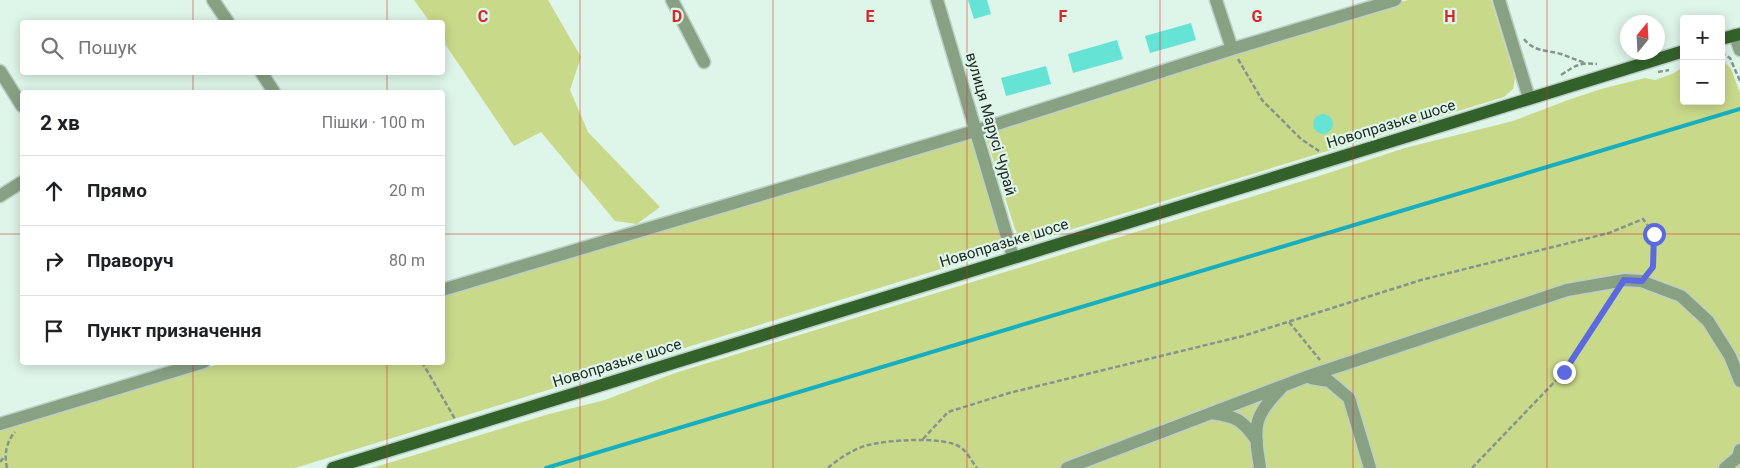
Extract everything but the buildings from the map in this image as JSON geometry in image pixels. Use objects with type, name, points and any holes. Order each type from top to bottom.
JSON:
[{"type":"main road","points":[[1725,38],[1737,34]]},
{"type":"main road","name":"Новопразьке шосе","points":[[333,468],[1680,52]]},
{"type":"street","points":[[213,0],[227,20]]},
{"type":"street","points":[[672,0],[704,62]]},
{"type":"street","name":"вулиця Марусі Чурай","points":[[937,0],[1013,257]]},
{"type":"street","points":[[1216,0],[1232,49]]},
{"type":"street","points":[[445,289],[975,130],[1395,0]]},
{"type":"street","points":[[1499,0],[1530,98]]},
{"type":"street","points":[[1737,34],[1740,50]]},
{"type":"street","points":[[0,71],[20,103]]},
{"type":"street","points":[[263,75],[273,90]]},
{"type":"street","points":[[0,196],[20,183]]},
{"type":"street","points":[[1067,468],[1306,377],[1329,371],[1567,290],[1624,280],[1642,281],[1681,296],[1708,321],[1730,356],[1740,380]]},
{"type":"street","points":[[0,424],[185,365]]},
{"type":"street","points":[[1306,377],[1329,381],[1349,398],[1370,468]]},
{"type":"street","points":[[1260,468],[1257,441],[1258,421],[1268,403],[1284,385]]},
{"type":"street","points":[[1209,413],[1236,418],[1248,427],[1257,441]]},
{"type":"street","points":[[1361,468],[1363,447]]},
{"type":"street","points":[[1725,468],[1738,457],[1740,450]]},
{"type":"path","points":[[1519,32],[1530,46],[1544,52],[1559,54],[1585,63],[1599,65]]},
{"type":"path","points":[[1232,49],[1262,100],[1301,139],[1330,159]]},
{"type":"path","points":[[1725,55],[1730,58],[1740,81]]},
{"type":"path","points":[[1556,77],[1573,67],[1585,63]]},
{"type":"path","points":[[923,439],[948,412],[1017,391],[1243,336],[1421,280],[1609,232],[1643,220],[1654,234],[1654,251],[1653,267],[1642,281]]},
{"type":"path","points":[[1472,468],[1564,372],[1624,280]]},
{"type":"path","points":[[1289,322],[1329,371]]},
{"type":"path","points":[[424,365],[461,429]]},
{"type":"path","points":[[7,468],[5,455],[7,445],[12,435],[20,428]]},
{"type":"path","points":[[828,468],[856,450],[870,444],[923,439],[942,441],[960,447],[977,468]]},
{"type":"path","points":[[0,462],[5,455]]},
{"type":"green space","points":[[414,0],[548,0],[581,57],[570,90],[588,132],[660,207],[637,224],[615,221],[541,132],[514,146],[445,44],[445,20],[429,20]]},
{"type":"green space","points":[[1408,0],[1491,0],[1515,78],[1513,89],[1504,97],[1030,242],[1020,238],[1015,229],[986,137],[990,128]]},
{"type":"green space","points":[[1725,62],[1731,69],[1740,93],[1740,468],[372,468],[549,414],[605,400],[675,373],[1405,148],[1513,121],[1601,89],[1645,78],[1655,80],[1680,69],[1680,105],[1725,105]]},
{"type":"green space","points":[[972,136],[1006,242],[996,252],[295,468],[0,468],[0,430],[216,365],[445,365],[445,293]]},
{"type":"waterway","points":[[546,468],[1740,109]]},
{"type":"route","points":[[1564,372],[1624,280],[1642,281],[1653,267],[1654,234]]}]
